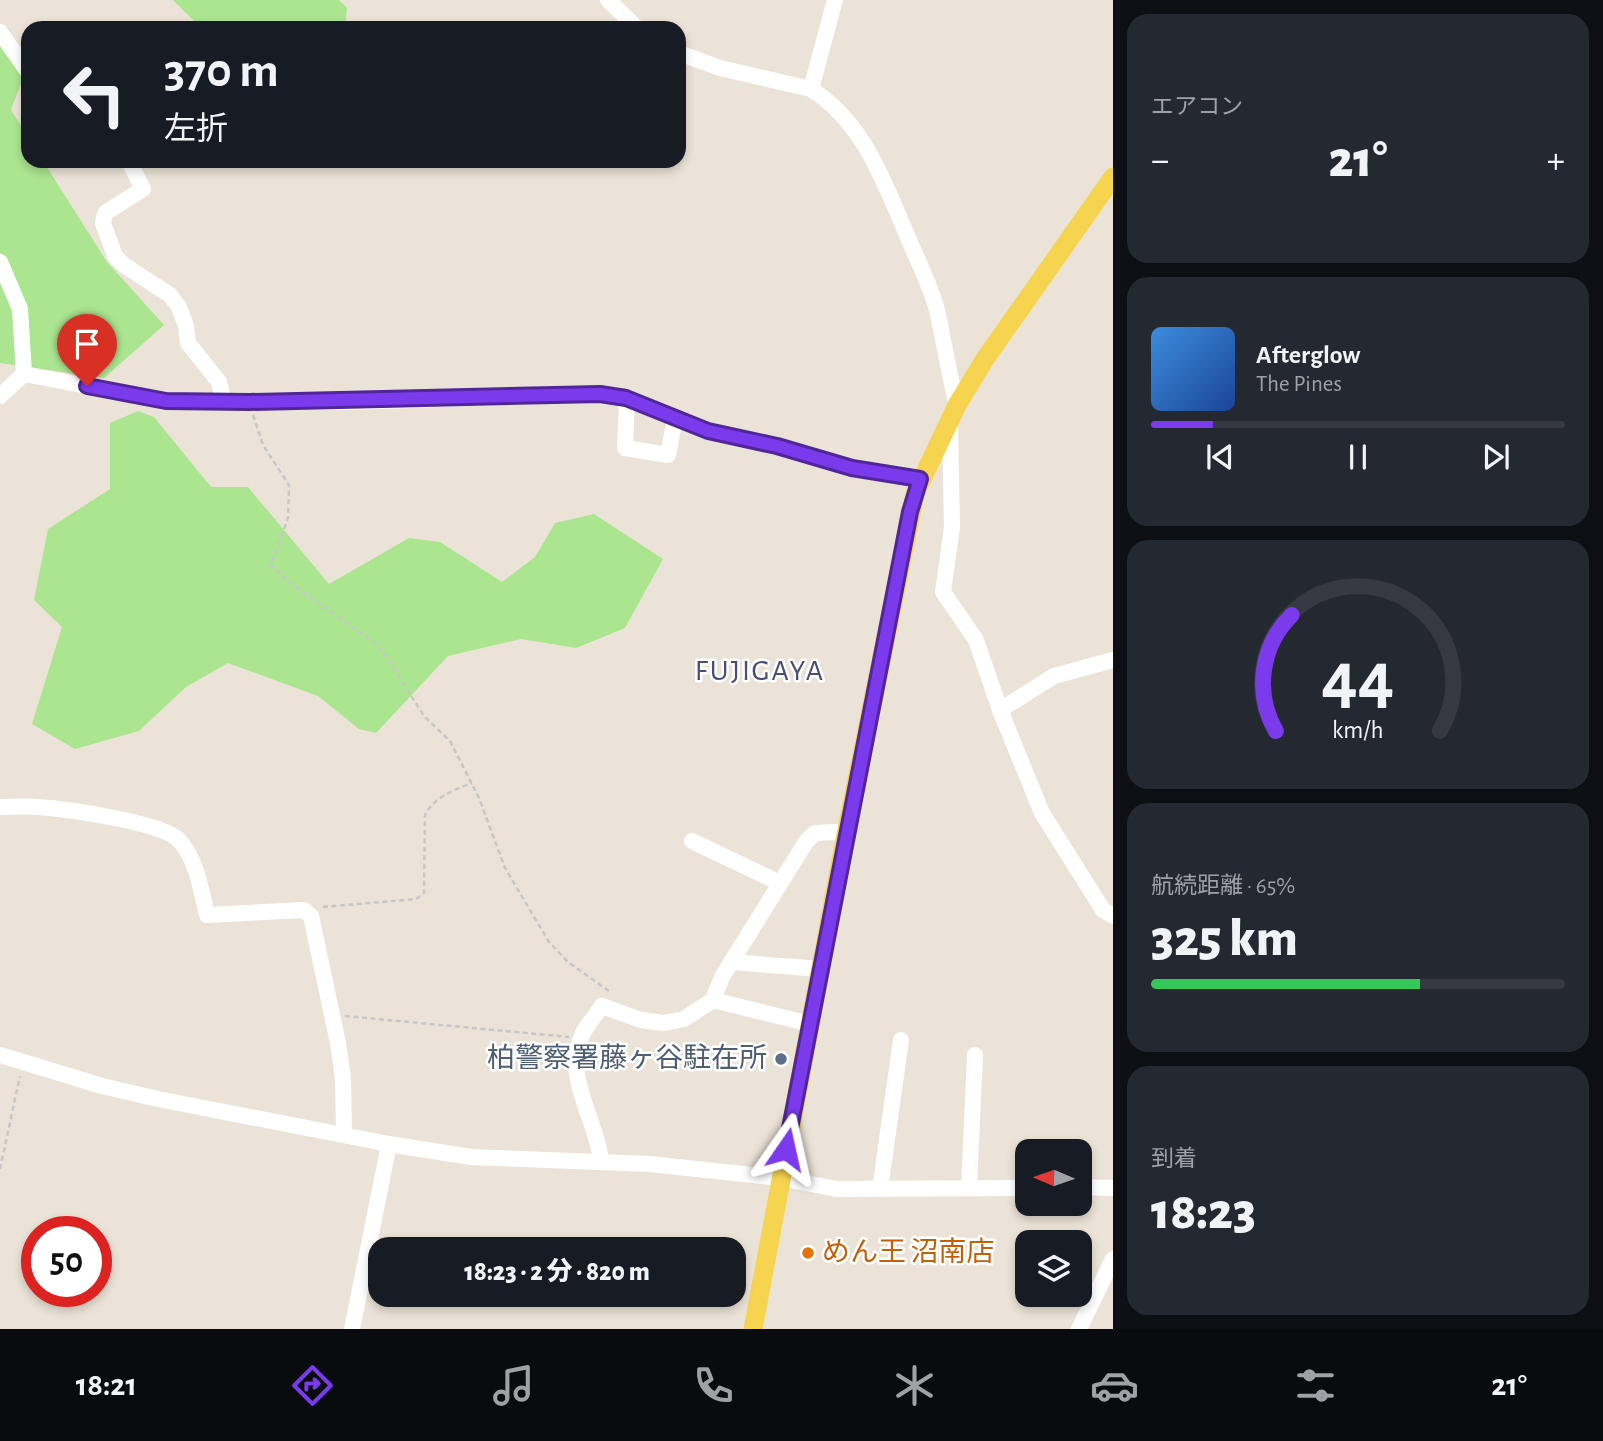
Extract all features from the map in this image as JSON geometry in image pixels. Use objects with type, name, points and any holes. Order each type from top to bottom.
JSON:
[{"type":"main road","points":[[753,1329],[846,834],[910,512],[920,479],[953,412],[985,359],[1113,177]]},
{"type":"street","points":[[608,0],[630,21]]},
{"type":"street","points":[[811,89],[835,0]]},
{"type":"street","points":[[0,32],[21,62]]},
{"type":"street","points":[[686,56],[720,68],[811,89],[824,96],[854,126],[871,153],[929,283],[937,310],[953,412],[952,527],[943,592],[976,640],[1000,710],[1042,813],[1103,910],[1113,916]]},
{"type":"street","points":[[133,168],[143,188],[105,213],[103,223],[115,256],[124,265],[170,295],[179,307],[186,326],[188,343],[219,382],[224,402]]},
{"type":"street","points":[[0,262],[20,309],[24,374]]},
{"type":"street","points":[[24,374],[166,401],[249,402],[600,394],[626,398],[708,431],[777,446],[852,468],[920,479]]},
{"type":"street","points":[[0,396],[24,374]]},
{"type":"street","points":[[626,398],[625,448],[668,455],[675,419]]},
{"type":"street","points":[[1000,710],[1054,676],[1113,660]]},
{"type":"street","points":[[0,807],[72,811],[166,832],[179,841],[195,867],[207,915],[304,910],[311,916],[332,1015],[342,1079],[344,1135]]},
{"type":"street","points":[[601,1161],[600,1149],[581,1093],[576,1069],[581,1039],[602,1006],[641,1020],[664,1023],[684,1019],[713,1000],[722,977],[806,842],[815,833],[846,834]]},
{"type":"street","points":[[692,841],[780,883]]},
{"type":"street","points":[[731,962],[821,968]]},
{"type":"street","points":[[713,1000],[810,1024]]},
{"type":"street","points":[[880,1189],[901,1040]]},
{"type":"street","points":[[0,1055],[102,1086],[158,1099],[389,1144],[471,1157],[650,1164],[780,1178],[837,1189],[1015,1188]]},
{"type":"street","points":[[969,1188],[975,1055]]},
{"type":"street","points":[[352,1329],[389,1144]]},
{"type":"street","points":[[1092,1187],[1113,1188]]},
{"type":"street","points":[[1079,1329],[1113,1259]]},
{"type":"path","points":[[249,402],[263,445],[289,485],[288,519],[271,565],[289,582],[314,597],[375,643],[424,716],[450,741],[472,783],[505,868],[522,900],[549,942],[568,962],[608,991],[602,1006]]},
{"type":"path","points":[[307,913],[315,908],[416,899],[424,893],[425,816],[429,806],[457,788],[472,783]]},
{"type":"path","points":[[332,1015],[581,1039]]},
{"type":"path","points":[[0,1169],[23,1063]]},
{"type":"green space","points":[[173,0],[339,0],[347,8],[346,21],[194,21]]},
{"type":"green space","points":[[0,45],[21,59],[21,83],[11,110],[21,126],[21,168],[47,168],[107,262],[164,325],[104,378],[0,363]]},
{"type":"green space","points":[[138,411],[154,417],[211,487],[248,487],[329,584],[409,538],[440,542],[502,582],[535,557],[555,523],[594,514],[663,559],[625,628],[576,648],[521,639],[448,656],[376,733],[359,729],[318,696],[228,663],[186,687],[139,731],[75,749],[32,724],[62,627],[34,600],[48,529],[110,489],[110,423]]},
{"type":"place","name":"柏警察署藤ヶ谷駐在所","points":[[781,1059]]},
{"type":"place","name":"めん王 沼南店","points":[[808,1253]]},
{"type":"district","name":"FUJIGAYA","points":[[760,671]]},
{"type":"route","points":[[87,386],[166,401],[348,402],[600,394],[626,398],[708,431],[777,446],[852,468],[920,479],[910,512],[786,1149]]}]
